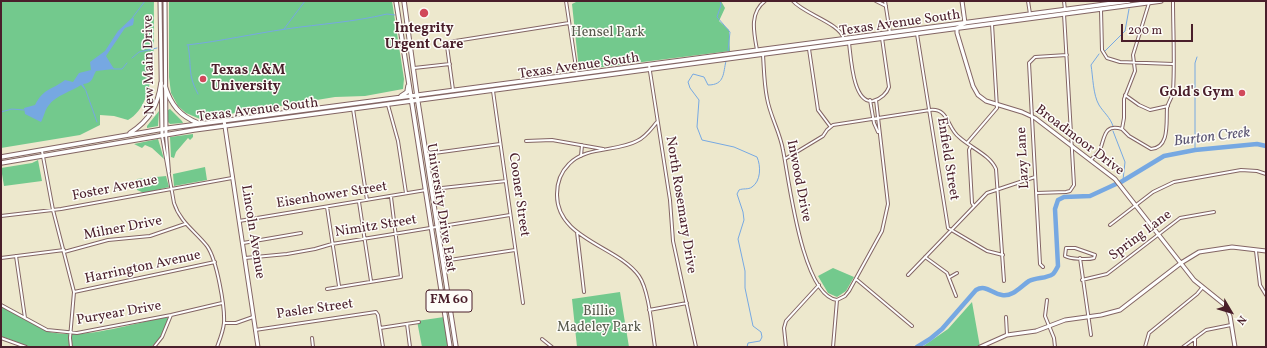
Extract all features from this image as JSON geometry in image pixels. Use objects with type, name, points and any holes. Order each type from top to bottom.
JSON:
[{"type":"main road","name":"FM 60","points":[[396,1],[411,96]]},
{"type":"main road","name":"FM 60","points":[[404,1],[418,101]]},
{"type":"main road","name":"Texas Avenue South","points":[[1,157],[163,128],[577,74],[763,54],[1036,17],[1129,1]]},
{"type":"main road","name":"Texas Avenue South","points":[[1,163],[164,134],[411,102],[757,50],[1030,14],[1101,9],[1161,1]]},
{"type":"main road","points":[[848,42],[850,40],[870,37],[873,35]]},
{"type":"main road","points":[[763,54],[764,52],[792,46]]},
{"type":"main road","points":[[729,58],[734,55],[754,53],[757,50]]},
{"type":"main road","points":[[552,82],[554,79],[574,76],[577,74]]},
{"type":"main road","points":[[396,98],[406,93],[408,81]]},
{"type":"main road","points":[[128,134],[140,126],[150,115],[158,99],[161,83]]},
{"type":"main road","points":[[165,86],[170,100],[178,111],[189,120],[199,124]]},
{"type":"main road","name":"University Drive East","points":[[411,96],[433,228],[450,347]]},
{"type":"main road","name":"University Drive East","points":[[418,101],[433,189],[456,347]]},
{"type":"main road","points":[[293,111],[294,117]]},
{"type":"main road","points":[[94,140],[94,146]]},
{"type":"main road","points":[[439,267],[446,277]]},
{"type":"main road","points":[[441,287],[445,288],[449,299]]},
{"type":"main road","points":[[448,327],[452,336],[454,337]]},
{"type":"street","name":"New Main Drive","points":[[160,1],[163,128]]},
{"type":"street","name":"New Main Drive","points":[[163,128],[165,86],[165,1]]},
{"type":"street","points":[[566,1],[577,74]]},
{"type":"street","points":[[757,50],[754,31],[754,17],[757,9],[765,1]]},
{"type":"street","points":[[793,1],[799,7],[840,31],[844,39]]},
{"type":"street","points":[[876,1],[886,6]]},
{"type":"street","points":[[885,1],[890,33]]},
{"type":"street","points":[[957,28],[965,23],[962,1]]},
{"type":"street","points":[[1028,1],[1030,14]]},
{"type":"street","points":[[1036,193],[1066,192],[1073,188],[1074,180],[1064,1]]},
{"type":"street","points":[[1091,160],[1100,148],[1103,136],[1107,130],[1115,128],[1122,129],[1129,136],[1148,148],[1158,147],[1164,140],[1168,106],[1173,91],[1173,1]]},
{"type":"street","points":[[1122,129],[1125,95],[1134,76],[1134,49],[1150,2]]},
{"type":"street","points":[[1101,9],[1102,50],[1105,56],[1114,61],[1173,64]]},
{"type":"street","points":[[160,19],[165,19]]},
{"type":"street","points":[[454,90],[447,45],[450,42],[569,23]]},
{"type":"street","points":[[967,144],[994,112],[997,105],[992,23]]},
{"type":"street","name":"Broadmoor Drive","points":[[957,28],[960,45],[974,89],[982,98],[997,105],[1032,116],[1115,179],[1202,288],[1225,305],[1229,313],[1235,347]]},
{"type":"street","name":"Enfield Street","points":[[916,33],[948,224],[951,230]]},
{"type":"street","points":[[876,106],[880,98],[888,90],[890,84],[882,38]]},
{"type":"street","points":[[848,42],[857,91],[863,98],[873,100],[880,98]]},
{"type":"street","points":[[808,48],[818,110],[830,126]]},
{"type":"street","name":"Inwood Drive","points":[[763,54],[767,98],[785,159],[798,234],[819,284],[828,298],[837,300]]},
{"type":"street","name":"Lazy Lane","points":[[1043,267],[1040,264],[1029,67],[1030,61],[1035,57],[1067,55]]},
{"type":"street","points":[[414,68],[450,64]]},
{"type":"street","name":"North Rosemary Drive","points":[[649,67],[670,200],[673,241],[696,347]]},
{"type":"street","name":"Cooner Street","points":[[493,89],[522,303]]},
{"type":"street","points":[[1125,95],[1138,105],[1150,110],[1168,106]]},
{"type":"street","points":[[833,347],[837,300],[845,296],[882,231],[888,204],[878,133],[878,118],[876,106],[873,100]]},
{"type":"street","points":[[873,100],[873,118],[878,133]]},
{"type":"street","points":[[388,105],[398,141],[406,194]]},
{"type":"street","points":[[353,109],[367,200]]},
{"type":"street","points":[[785,159],[823,136],[830,126],[930,110],[942,113],[948,118],[955,133],[994,165],[997,172],[1004,281]]},
{"type":"street","name":"Lincoln Avenue","points":[[224,120],[258,347]]},
{"type":"street","points":[[655,347],[643,281],[635,270],[624,261],[577,232],[559,211],[557,204],[557,190],[564,169],[572,160],[604,149],[636,142],[647,134],[657,122]]},
{"type":"street","points":[[163,128],[170,167],[169,174]]},
{"type":"street","points":[[164,134],[167,168],[176,208],[186,224],[206,246],[215,262],[224,323],[217,347]]},
{"type":"street","points":[[526,141],[552,140],[604,149]]},
{"type":"street","points":[[427,154],[500,144]]},
{"type":"street","points":[[581,156],[582,145]]},
{"type":"street","points":[[971,146],[969,150],[969,158],[972,203],[974,206]]},
{"type":"street","points":[[42,150],[53,210],[74,292],[70,347]]},
{"type":"street","points":[[1110,226],[1156,190],[1184,179],[1241,170],[1257,171],[1266,174]]},
{"type":"street","points":[[908,275],[987,193],[1036,177]]},
{"type":"street","name":"Foster Avenue","points":[[1,216],[53,210],[233,178]]},
{"type":"street","points":[[433,189],[506,181]]},
{"type":"street","name":"Eisenhower Street","points":[[239,221],[427,190]]},
{"type":"street","points":[[327,289],[402,277],[391,197]]},
{"type":"street","points":[[359,202],[371,281]]},
{"type":"street","points":[[327,207],[339,286]]},
{"type":"street","name":"Spring Lane","points":[[1082,280],[1107,274],[1180,218],[1214,212]]},
{"type":"street","name":"Nimitz Street","points":[[245,258],[260,258],[315,249],[332,244],[510,215]]},
{"type":"street","name":"Milner Drive","points":[[1,258],[64,251],[108,240],[150,236],[186,224]]},
{"type":"street","points":[[951,230],[987,251],[1003,255]]},
{"type":"street","points":[[577,232],[584,292]]},
{"type":"street","points":[[242,243],[301,234]]},
{"type":"street","points":[[980,347],[1007,335],[1036,331],[1065,320],[1120,310],[1181,263],[1199,252],[1239,247],[1256,251],[1266,251]]},
{"type":"street","points":[[1075,248],[1095,255],[1094,258],[1091,259],[1080,258],[1066,257],[1065,249],[1075,248]]},
{"type":"street","points":[[443,261],[515,250]]},
{"type":"street","points":[[1256,251],[1260,285],[1266,295]]},
{"type":"street","points":[[16,256],[25,318]]},
{"type":"street","points":[[925,257],[944,270],[950,277],[956,296]]},
{"type":"street","points":[[1080,258],[1091,335]]},
{"type":"street","name":"Harrington Avenue","points":[[74,292],[215,262]]},
{"type":"street","points":[[950,277],[957,273]]},
{"type":"street","points":[[856,279],[912,326]]},
{"type":"street","points":[[786,347],[784,328],[786,321],[819,284]]},
{"type":"street","points":[[1145,347],[1146,338],[1149,333],[1197,294],[1202,288]]},
{"type":"street","points":[[1047,300],[1045,316],[1054,338],[1055,347]]},
{"type":"street","name":"Puryear Drive","points":[[1,305],[47,330],[84,332],[171,315],[222,303]]},
{"type":"street","points":[[649,310],[687,303]]},
{"type":"street","name":"Pasler Street","points":[[255,330],[341,316],[377,312],[380,328]]},
{"type":"street","points":[[154,347],[162,337],[171,315]]},
{"type":"street","points":[[224,323],[236,323],[253,317]]},
{"type":"street","points":[[1006,317],[1007,335]]},
{"type":"street","points":[[383,347],[380,328],[419,322]]},
{"type":"street","points":[[407,324],[410,347]]},
{"type":"street","points":[[1183,347],[1206,330],[1231,325]]},
{"type":"street","points":[[1,338],[26,347]]},
{"type":"street","points":[[312,338],[313,347]]},
{"type":"street","points":[[1195,347],[1196,338]]},
{"type":"street","points":[[542,339],[552,347]]},
{"type":"green space","points":[[1,1],[154,1],[153,66],[145,99],[138,111],[128,120],[114,116],[100,115],[100,125],[80,135],[1,148]]},
{"type":"green space","points":[[169,1],[392,1],[404,79],[403,89],[365,96],[335,97],[280,106],[253,108],[231,114],[200,119],[186,113],[178,106],[171,93],[169,77]]},
{"type":"green space","name":"Hensel Park","points":[[578,1],[721,1],[725,8],[719,21],[729,30],[730,51],[579,70],[572,4]]},
{"type":"green space","points":[[170,109],[183,123],[170,124],[168,122],[168,110]]},
{"type":"green space","points":[[159,111],[158,126],[147,128],[147,126]]},
{"type":"green space","points":[[193,134],[193,137],[190,140],[188,138],[176,152],[174,158],[171,157],[170,137]]},
{"type":"green space","points":[[158,139],[164,159],[152,148],[145,145],[142,148],[134,144]]},
{"type":"green space","points":[[38,160],[42,181],[4,186],[1,168],[32,163]]},
{"type":"green space","points":[[205,167],[207,180],[174,186],[173,174]]},
{"type":"green space","points":[[166,176],[169,187],[144,193],[137,190],[135,182],[137,179]]},
{"type":"green space","points":[[833,268],[854,277],[846,291],[837,297],[828,293],[818,276]]},
{"type":"green space","name":"Billie Madeley Park","points":[[620,292],[629,347],[577,347],[572,299]]},
{"type":"green space","points":[[972,302],[980,347],[922,347],[948,329]]},
{"type":"green space","points":[[1,306],[46,331],[60,334],[90,333],[166,317],[169,319],[159,340],[151,347],[30,347],[1,336]]},
{"type":"green space","points":[[444,317],[448,346],[422,347],[417,321]]},
{"type":"water","points":[[133,17],[133,25],[125,28],[106,56],[114,69],[96,71],[90,81],[83,84],[87,92],[81,85],[59,96],[48,107],[41,122],[25,114],[24,108],[35,105],[41,95],[48,90],[65,80],[73,82],[79,73],[91,70],[90,62],[105,51],[118,31]]},
{"type":"waterway","points":[[133,17],[145,1]]},
{"type":"waterway","points":[[284,29],[305,1]]},
{"type":"waterway","points":[[720,1],[721,5],[717,17],[730,32],[728,51]]},
{"type":"waterway","points":[[1105,51],[1125,31],[1129,9]]},
{"type":"waterway","points":[[187,45],[387,14],[395,15]]},
{"type":"waterway","points":[[188,45],[192,81],[198,94]]},
{"type":"waterway","points":[[132,58],[139,52],[157,48]]},
{"type":"waterway","points":[[1099,54],[1091,65],[1094,91],[1099,105],[1113,126]]},
{"type":"waterway","points":[[1195,150],[1195,63],[1197,57]]},
{"type":"waterway","points":[[726,61],[722,78],[718,83],[708,85],[704,77],[693,74],[688,82],[690,88],[699,100],[697,127],[702,140],[734,147],[757,157],[760,169],[759,177],[755,184],[750,188],[739,190],[737,194],[744,220],[738,239],[745,271],[745,288],[753,326],[761,332],[762,337],[760,341],[748,343],[747,347]]},
{"type":"waterway","points":[[113,69],[122,69],[127,63]]},
{"type":"waterway","points":[[86,91],[97,122]]},
{"type":"waterway","points":[[1,112],[12,109],[24,110]]},
{"type":"waterway","points":[[1113,131],[1125,162],[1123,180]]},
{"type":"waterway","name":"Burton Creek","points":[[1121,182],[1164,156],[1195,150],[1257,144],[1266,146]]},
{"type":"waterway","name":"Burton Creek","points":[[917,347],[942,329],[976,290],[983,288],[998,294],[1006,295],[1013,293],[1029,281],[1053,274],[1058,266],[1055,209],[1058,200],[1064,197],[1090,196],[1116,184]]},
{"type":"place","name":"Integrity Urgent Care","points":[[424,13]]},
{"type":"place","name":"Texas A&M University","points":[[203,79]]},
{"type":"place","name":"Gold's Gym","points":[[1242,93]]}]
